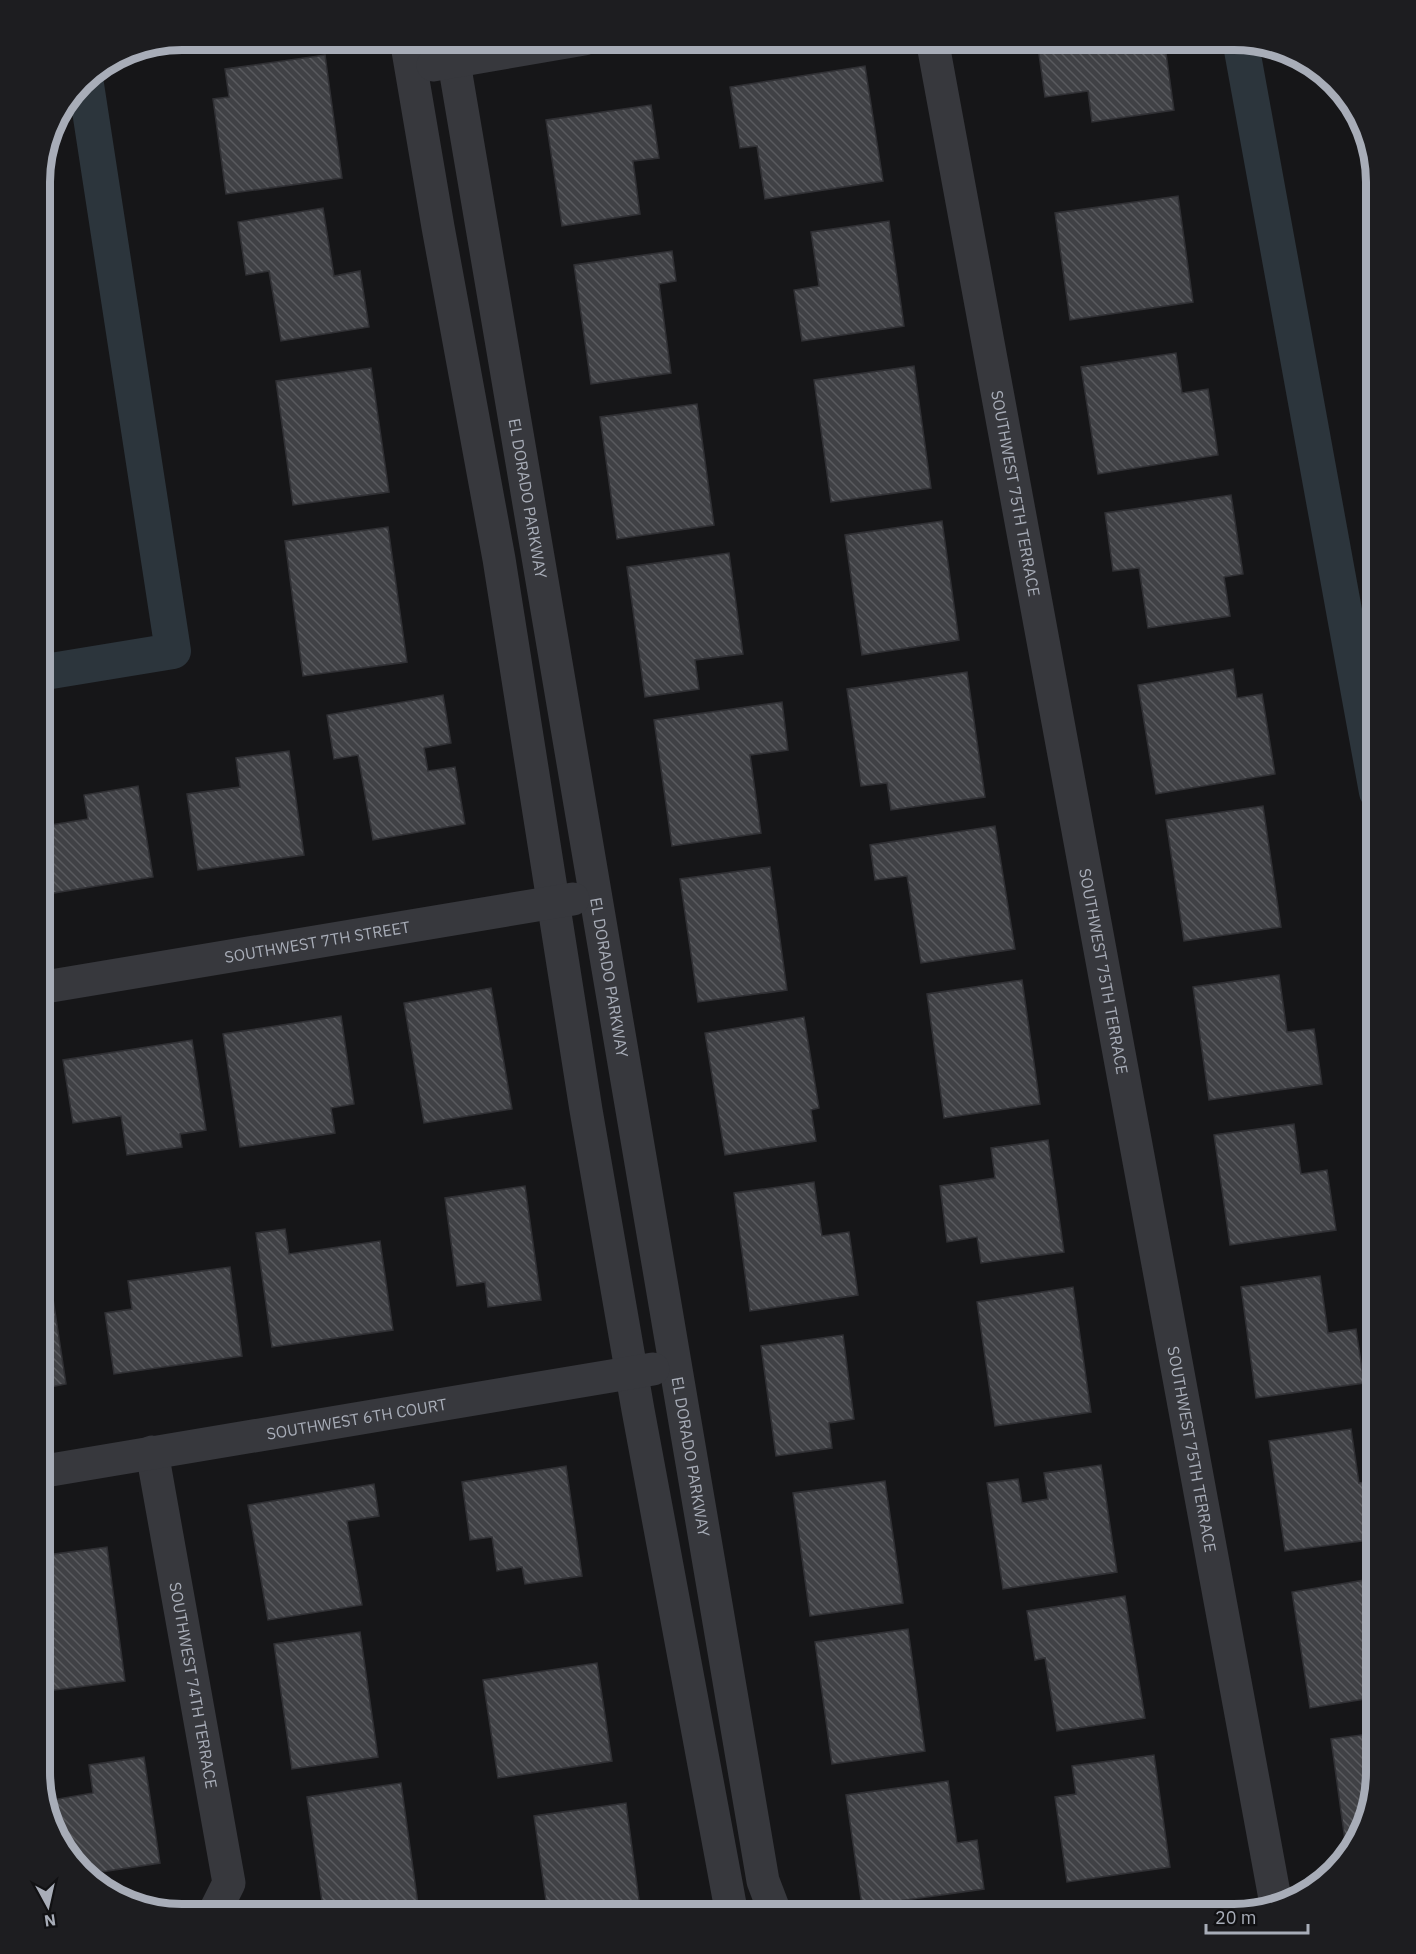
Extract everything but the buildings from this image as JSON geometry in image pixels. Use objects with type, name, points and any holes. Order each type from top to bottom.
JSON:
[{"type":"street","points":[[452,50],[408,54],[499,559],[552,903],[642,1432],[730,1904]]},
{"type":"street","name":"EL DORADO PARKWAY","points":[[452,50],[763,1881],[772,1904]]},
{"type":"street","name":"SOUTHWEST 75TH TERRACE","points":[[934,50],[1275,1898]]},
{"type":"street","name":"SOUTHWEST 7TH STREET","points":[[50,986],[595,896]]},
{"type":"street","name":"SOUTHWEST 6TH COURT","points":[[50,1470],[675,1365]]},
{"type":"street","name":"SOUTHWEST 74TH TERRACE","points":[[152,1452],[229,1883],[218,1904]]},
{"type":"waterway","points":[[1242,50],[1366,732]]},
{"type":"waterway","points":[[50,671],[173,651],[87,89]]}]
